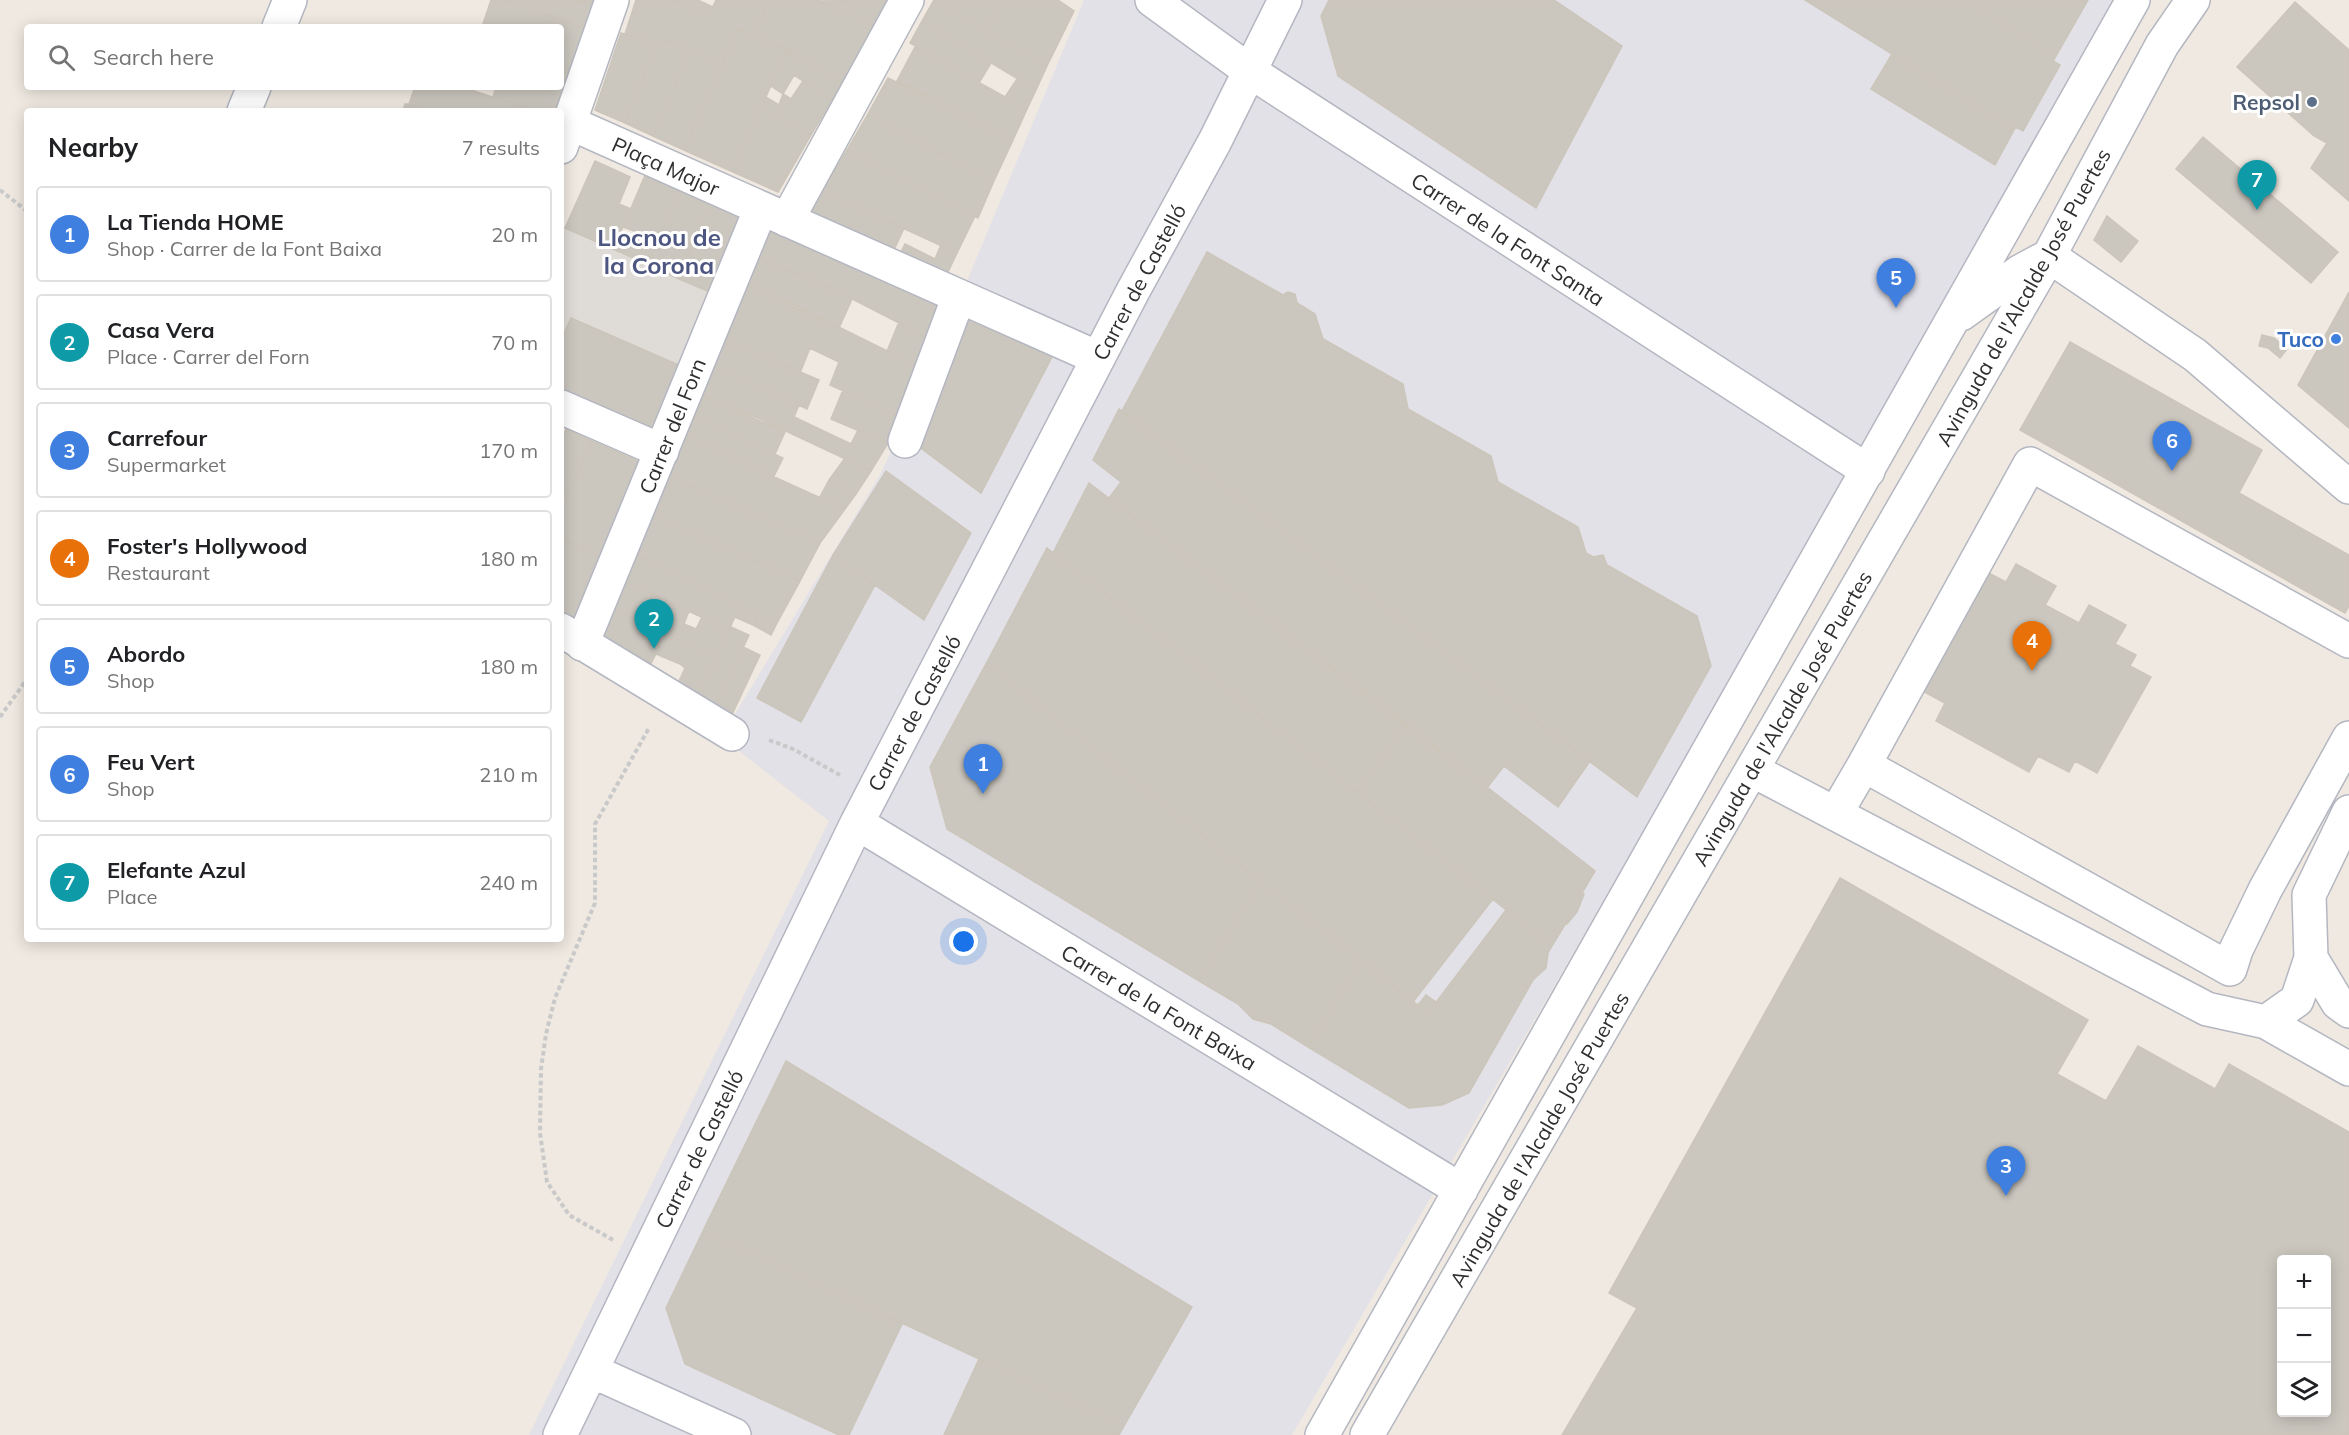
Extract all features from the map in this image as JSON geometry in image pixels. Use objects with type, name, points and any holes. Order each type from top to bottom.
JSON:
[{"type":"street","points":[[280,24],[290,0]]},
{"type":"street","points":[[565,135],[612,0]]},
{"type":"street","name":"Carrer del Forn","points":[[732,734],[572,637],[774,214],[907,0]]},
{"type":"street","name":"Carrer de la Font Santa","points":[[1152,0],[1251,72],[1868,471]]},
{"type":"street","name":"Carrer de Castelló","points":[[560,1435],[873,792],[1098,358],[1251,72],[1285,0]]},
{"type":"street","name":"Avinguda de l'Alcalde José Puertes","points":[[1322,1435],[2133,0]]},
{"type":"street","name":"Avinguda de l'Alcalde José Puertes","points":[[1367,1435],[2049,256],[2162,45],[2193,0]]},
{"type":"street","points":[[245,108],[253,90]]},
{"type":"street","name":"Plaça Major","points":[[565,135],[774,214],[1098,358]]},
{"type":"street","points":[[1954,319],[2020,271],[2049,256],[2195,355],[2349,487]]},
{"type":"street","points":[[905,441],[958,296]]},
{"type":"street","points":[[564,408],[662,451]]},
{"type":"street","points":[[1836,813],[2030,464],[2349,641]]},
{"type":"street","points":[[1863,765],[2230,969],[2236,950],[2265,890],[2349,738]]},
{"type":"street","points":[[1752,770],[2207,1009],[2266,1022],[2349,1069]]},
{"type":"street","points":[[2266,1022],[2297,1000],[2311,958],[2309,895],[2349,812]]},
{"type":"street","name":"Carrer de la Font Baixa","points":[[857,824],[1461,1190]]},
{"type":"street","points":[[2311,958],[2338,1003],[2349,1011]]},
{"type":"street","points":[[592,1371],[734,1435]]},
{"type":"path","points":[[0,190],[24,209]]},
{"type":"path","points":[[0,717],[24,683]]},
{"type":"path","points":[[646,1258],[569,1215],[547,1182],[540,1133],[541,1070],[546,1034],[555,998],[595,903],[596,824],[667,695]]},
{"type":"path","points":[[732,734],[747,732],[793,749],[873,792]]},
{"type":"shaded area","points":[[1084,0],[2130,0],[1292,1435],[529,1435],[829,821],[721,737],[880,475],[930,370]]},
{"type":"shaded area","points":[[564,226],[712,293],[683,367],[571,318],[564,333]]},
{"type":"building","points":[[491,0],[504,0],[588,29],[573,69],[564,66],[564,24],[483,24]]},
{"type":"building","points":[[504,0],[574,0],[596,7],[588,29]]},
{"type":"building","points":[[574,0],[599,0],[596,7]]},
{"type":"building","points":[[636,0],[672,0],[709,15],[716,0],[768,0],[755,35],[738,29],[722,64],[663,39],[661,46],[625,34]]},
{"type":"building","points":[[672,0],[698,0],[713,7],[709,15]]},
{"type":"building","points":[[768,0],[818,0],[876,27],[842,83],[795,54],[755,35]]},
{"type":"building","points":[[887,0],[891,2],[876,27],[820,1]]},
{"type":"building","points":[[934,0],[1047,66],[1036,90],[922,21]]},
{"type":"building","points":[[934,0],[996,0],[1001,3],[985,30]]},
{"type":"building","points":[[996,0],[1058,0],[1074,11],[1047,66],[985,30],[1001,3]]},
{"type":"building","points":[[1329,0],[1554,0],[1622,46],[1536,208],[1338,76],[1321,16]]},
{"type":"building","points":[[1805,0],[1966,0],[2056,56],[2053,61],[2060,65],[2023,131],[2016,127],[2014,130]]},
{"type":"building","points":[[1966,0],[2088,0],[2056,56]]},
{"type":"building","name":"Repsol","points":[[2295,2],[2349,50],[2349,201],[2311,168],[2327,143],[2314,136],[2237,67]]},
{"type":"building","points":[[922,21],[991,63],[979,83],[910,43]]},
{"type":"building","points":[[738,29],[787,49],[733,172],[684,150]]},
{"type":"building","points":[[621,33],[656,44],[625,123],[595,110]]},
{"type":"building","points":[[663,39],[691,51],[653,136],[625,123],[656,44],[661,46]]},
{"type":"building","points":[[915,47],[1027,109],[1013,140],[897,81]]},
{"type":"building","points":[[787,49],[842,83],[832,100],[794,75],[783,94],[771,86]]},
{"type":"building","points":[[691,51],[722,64],[684,150],[653,136]]},
{"type":"building","points":[[1892,54],[2014,130],[1995,165],[1871,89]]},
{"type":"building","points":[[564,66],[573,69],[559,108],[526,108],[493,97],[495,90],[564,90]]},
{"type":"building","points":[[888,78],[1013,140],[993,183],[868,114]]},
{"type":"building","points":[[1017,79],[1036,90],[1027,109],[1005,97]]},
{"type":"building","points":[[803,81],[832,100],[811,135],[761,107],[766,97],[779,105],[783,94],[791,99]]},
{"type":"building","points":[[414,90],[471,90],[526,108],[420,108],[409,104]]},
{"type":"building","points":[[405,104],[409,104],[420,108],[404,108]]},
{"type":"building","points":[[761,107],[811,135],[778,192],[733,172]]},
{"type":"building","points":[[868,114],[993,183],[978,218],[847,150]]},
{"type":"building","points":[[2203,137],[2338,252],[2311,283],[2176,169]]},
{"type":"building","points":[[847,150],[975,216],[957,253],[822,191]]},
{"type":"building","points":[[595,161],[630,177],[619,204],[631,209],[613,249],[565,228]]},
{"type":"building","points":[[646,173],[680,189],[647,264],[613,249],[618,237],[636,244],[640,233],[623,227]]},
{"type":"building","points":[[680,189],[711,202],[677,278],[647,264]]},
{"type":"building","points":[[822,191],[904,228],[894,250],[809,213]]},
{"type":"building","points":[[711,202],[743,217],[712,293],[677,278]]},
{"type":"building","points":[[2107,216],[2138,241],[2121,262],[2094,240]]},
{"type":"building","points":[[763,227],[942,307],[930,339],[831,288],[756,258]]},
{"type":"building","points":[[905,244],[935,259],[941,245],[957,253],[947,274],[900,254]]},
{"type":"building","points":[[1207,252],[1283,295],[1288,292],[1295,294],[1297,303],[1315,314],[1323,339],[1403,384],[1408,409],[1491,456],[1498,482],[1578,527],[1586,553],[1593,557],[1603,555],[1607,565],[1697,616],[1711,666],[1637,797],[1122,411]]},
{"type":"building","points":[[756,258],[803,276],[852,299],[839,328],[745,284]]},
{"type":"building","points":[[745,284],[794,305],[926,370],[901,416],[830,385],[839,362],[810,348],[800,373],[722,339]]},
{"type":"building","name":"Tuco","points":[[2349,292],[2349,428],[2298,385]]},
{"type":"building","points":[[961,314],[1053,355],[981,493],[914,443]]},
{"type":"building","points":[[571,318],[683,367],[655,432],[564,392],[564,333]]},
{"type":"building","points":[[899,322],[930,339],[919,366],[887,351]]},
{"type":"building","points":[[2262,335],[2274,338],[2287,349],[2280,358],[2268,348],[2259,346]]},
{"type":"building","points":[[722,339],[819,380],[807,409],[711,365]]},
{"type":"building","points":[[2070,342],[2262,450],[2239,493],[2349,555],[2349,606],[2345,613],[2020,430]]},
{"type":"building","points":[[711,365],[799,405],[794,417],[851,444],[858,430],[888,443],[871,471],[758,418],[699,394]]},
{"type":"building","points":[[843,390],[901,416],[888,443],[831,419]]},
{"type":"building","points":[[699,394],[785,432],[775,454],[690,415]]},
{"type":"building","points":[[1119,409],[1590,761],[1558,807],[1504,766],[1487,788],[1109,498],[1121,482],[1093,460]]},
{"type":"building","points":[[690,415],[783,458],[774,476],[683,433]]},
{"type":"building","points":[[566,429],[592,441],[565,501],[564,500],[564,433]]},
{"type":"building","points":[[683,433],[845,509],[820,543],[665,475]]},
{"type":"building","points":[[592,441],[642,463],[602,557],[564,539],[564,504]]},
{"type":"building","points":[[845,458],[871,471],[856,494],[829,480]]},
{"type":"building","points":[[886,471],[971,533],[924,620],[833,555]]},
{"type":"building","points":[[665,475],[820,543],[800,581],[650,514]]},
{"type":"building","points":[[829,480],[856,494],[845,509],[820,497]]},
{"type":"building","points":[[1089,483],[1406,724],[1357,792],[1053,553]]},
{"type":"building","points":[[650,514],[800,581],[777,623],[633,553]]},
{"type":"building","points":[[564,539],[602,557],[572,625],[564,620]]},
{"type":"building","points":[[1047,548],[1493,899],[1413,1002],[986,664]]},
{"type":"building","points":[[633,553],[740,605],[729,630],[622,580]]},
{"type":"building","points":[[833,555],[875,585],[801,722],[757,698]]},
{"type":"building","points":[[2016,564],[2056,586],[2045,605],[2079,623],[2089,605],[2126,625],[2115,644],[2136,655],[2130,666],[2151,677],[2097,773],[2075,761],[2069,772],[2038,756],[2029,772],[1936,721],[1945,703],[1915,687],[1981,569],[2006,582]]},
{"type":"building","points":[[622,580],[689,611],[684,624],[696,629],[702,617],[729,630],[716,657],[611,607]]},
{"type":"building","points":[[740,605],[758,614],[753,625],[735,617]]},
{"type":"building","points":[[611,607],[716,657],[695,701],[675,690],[685,668],[680,664],[656,654],[647,671],[597,642]]},
{"type":"building","points":[[758,614],[777,623],[771,635],[753,625]]},
{"type":"building","points":[[731,627],[749,635],[713,711],[695,701]]},
{"type":"building","points":[[743,647],[760,655],[729,721],[713,711]]},
{"type":"building","points":[[986,664],[1260,881],[1199,981],[947,829],[930,767]]},
{"type":"building","points":[[1406,724],[1595,871],[1582,893],[1584,894],[1577,912],[1566,923],[1552,946],[1357,792]]},
{"type":"building","points":[[1840,878],[2088,1020],[2057,1074],[2106,1101],[2138,1046],[2215,1089],[2229,1064],[2349,1132],[2349,1435],[1562,1435],[1637,1308],[1609,1293]]},
{"type":"building","points":[[1260,881],[1361,960],[1308,1047],[1271,1024],[1253,1019],[1238,1004],[1199,981]]},
{"type":"building","points":[[1506,910],[1552,946],[1548,953],[1546,968],[1533,980],[1469,1093],[1442,1105],[1409,1108],[1308,1047],[1361,960],[1428,1013]]},
{"type":"building","points":[[1426,995],[1436,1002],[1428,1013],[1418,1005]]},
{"type":"building","points":[[786,1061],[1192,1307],[1124,1426],[703,1231]]},
{"type":"building","points":[[703,1231],[902,1324],[849,1435],[839,1435],[685,1364],[666,1308]]},
{"type":"building","points":[[979,1359],[1124,1426],[1119,1435],[944,1435]]},
{"type":"place","name":"Repsol","points":[[2312,102]]},
{"type":"place","name":"Elefante Azul","points":[[2257,210]]},
{"type":"place","name":"Abordo","points":[[1896,308]]},
{"type":"place","name":"Tuco","points":[[2336,339]]},
{"type":"place","name":"Feu Vert","points":[[2172,471]]},
{"type":"place","name":"Casa Vera","points":[[654,649]]},
{"type":"place","name":"Foster's Hollywood","points":[[2032,671]]},
{"type":"place","name":"La Tienda HOME","points":[[983,794]]},
{"type":"place","name":"Carrefour","points":[[2006,1196]]},
{"type":"district","name":"Llocnou de la Corona","points":[[659,251]]}]
